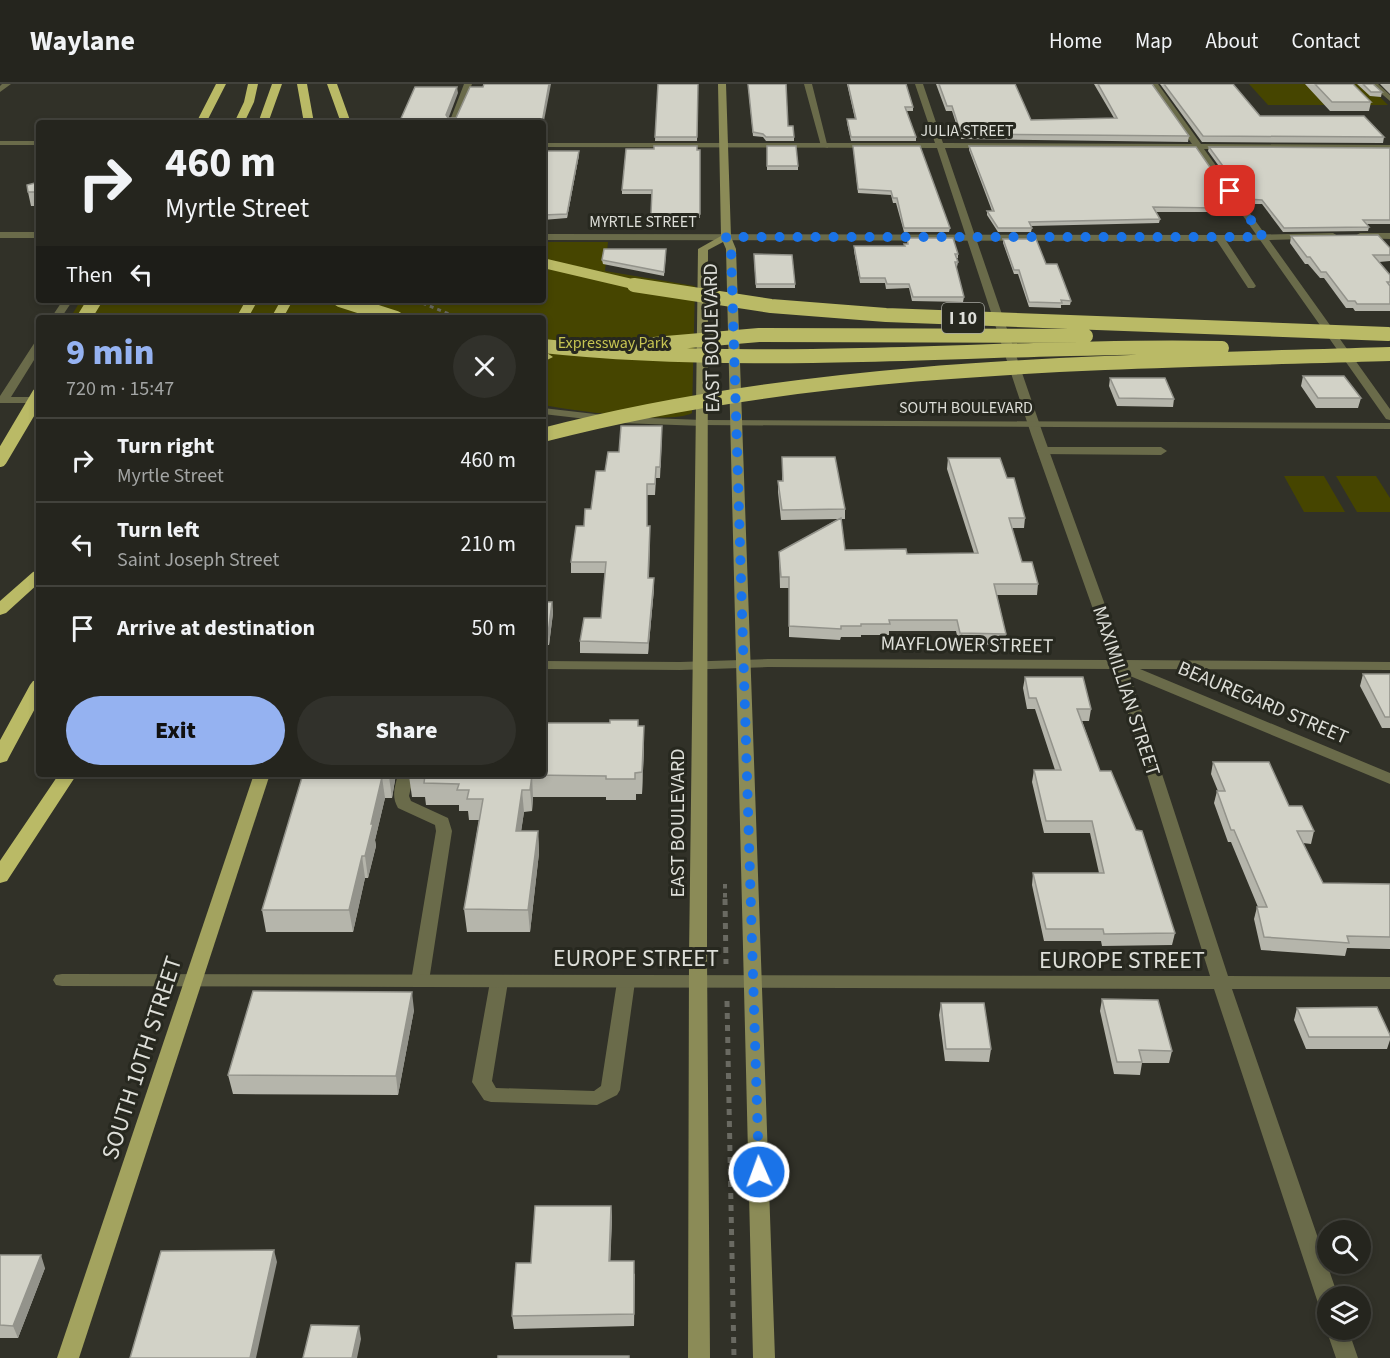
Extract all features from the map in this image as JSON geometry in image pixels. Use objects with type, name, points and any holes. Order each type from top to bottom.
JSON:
[{"type":"highway","points":[[203,120],[221,84]]},
{"type":"highway","points":[[240,120],[254,84]]},
{"type":"highway","points":[[302,84],[308,120]]},
{"type":"highway","points":[[332,84],[345,120]]},
{"type":"highway","points":[[264,120],[276,88]]},
{"type":"highway","name":"I 10","points":[[546,264],[668,292],[741,303],[830,312],[1144,327],[1389,334]]},
{"type":"highway","points":[[349,303],[387,315]]},
{"type":"highway","points":[[546,358],[640,344],[759,335],[1389,334]]},
{"type":"highway","name":"I 10","points":[[546,346],[636,355],[742,357],[1131,347],[1390,349]]},
{"type":"highway","points":[[546,434],[678,404],[902,376],[1203,360],[1390,354]]},
{"type":"highway","points":[[0,460],[36,399]]},
{"type":"highway","points":[[0,610],[36,578]]},
{"type":"highway","points":[[0,757],[36,691]]},
{"type":"highway","points":[[0,876],[66,777]]},
{"type":"main road","points":[[722,84],[726,237]]},
{"type":"main road","name":"EAST BOULEVARD","points":[[699,1358],[698,982],[703,249],[726,237],[731,249],[764,1358]]},
{"type":"main road","name":"SOUTH 10TH STREET","points":[[68,1358],[261,777]]},
{"type":"street","points":[[0,90],[7,84]]},
{"type":"street","points":[[454,120],[468,84]]},
{"type":"street","points":[[808,84],[825,146]]},
{"type":"street","name":"MAXIMILLIAN STREET","points":[[919,84],[1034,425],[1119,666],[1221,984],[1323,1286]]},
{"type":"street","points":[[1154,84],[1390,417]]},
{"type":"street","points":[[1374,84],[1390,99]]},
{"type":"street","points":[[0,143],[36,143]]},
{"type":"street","name":"JULIA STREET","points":[[546,145],[1390,147]]},
{"type":"street","points":[[0,235],[36,233]]},
{"type":"street","name":"MYRTLE STREET","points":[[546,237],[1220,238],[1342,236]]},
{"type":"street","points":[[1354,236],[1390,236]]},
{"type":"street","points":[[1220,238],[1251,286]]},
{"type":"street","points":[[1,400],[36,348]]},
{"type":"street","points":[[1,400],[36,400]]},
{"type":"street","name":"SOUTH BOULEVARD","points":[[546,411],[621,420],[735,424],[1390,426]]},
{"type":"street","points":[[1043,451],[1161,451]]},
{"type":"street","name":"MAYFLOWER STREET","points":[[546,665],[1390,666]]},
{"type":"street","name":"BEAUREGARD STREET","points":[[1119,666],[1390,779]]},
{"type":"street","points":[[405,777],[401,796],[404,804],[442,822],[444,831],[420,981]]},
{"type":"street","name":"EUROPE STREET","points":[[62,980],[1390,983]]},
{"type":"street","points":[[499,982],[482,1082],[491,1095],[597,1098],[610,1090],[626,982]]},
{"type":"street","points":[[1341,1340],[1347,1358]]},
{"type":"path","points":[[422,303],[452,315]]},
{"type":"path","points":[[727,1008],[734,1358]]},
{"type":"green space","points":[[1249,84],[1367,84],[1388,105],[1268,105]]},
{"type":"green space","name":"Expressway Park","points":[[546,242],[608,242],[605,271],[695,286],[692,413],[664,418],[643,417],[546,405],[546,315],[72,315],[79,303],[546,303]]},
{"type":"green space","points":[[1284,476],[1324,476],[1345,512],[1304,512]]},
{"type":"green space","points":[[1336,476],[1376,476],[1390,498],[1390,512],[1357,512]]},
{"type":"building","points":[[484,84],[549,84],[543,120],[400,120],[415,87],[457,87],[446,115],[448,118],[456,118],[470,87],[483,87]]},
{"type":"building","points":[[658,84],[698,84],[697,137],[655,137]]},
{"type":"building","points":[[748,84],[786,84],[788,126],[793,126],[794,137],[766,137],[753,132]]},
{"type":"building","points":[[848,84],[906,84],[913,107],[905,107],[916,137],[851,137],[847,119],[856,119]]},
{"type":"building","points":[[939,84],[1015,84],[1031,120],[1117,118],[1098,84],[1152,84],[1189,136],[961,134],[952,106],[947,106]]},
{"type":"building","points":[[1164,84],[1233,84],[1260,116],[1364,116],[1384,137],[1203,136]]},
{"type":"building","points":[[1315,84],[1353,84],[1371,102],[1332,102]]},
{"type":"building","points":[[1363,84],[1373,84],[1382,92],[1371,92]]},
{"type":"building","points":[[654,146],[697,146],[697,150],[700,150],[700,214],[651,214],[652,190],[622,190],[626,149],[654,149]]},
{"type":"building","points":[[767,146],[796,146],[798,166],[767,166]]},
{"type":"building","points":[[853,146],[920,146],[950,228],[904,228],[897,198],[893,198],[891,191],[858,189]]},
{"type":"building","points":[[969,146],[1196,147],[1232,199],[1211,199],[1217,208],[1153,207],[1160,219],[1029,222],[1032,228],[998,228],[987,211],[994,211]]},
{"type":"building","points":[[1209,147],[1390,148],[1390,220],[1363,220],[1369,227],[1284,228],[1262,200],[1247,199]]},
{"type":"building","points":[[546,151],[579,151],[567,214],[546,215]]},
{"type":"building","points":[[36,183],[36,192],[28,192],[27,185]]},
{"type":"building","points":[[1378,235],[1390,248],[1390,255],[1373,255],[1390,275],[1390,282],[1387,282],[1390,286],[1390,304],[1357,304],[1355,301],[1348,301],[1326,272],[1321,272],[1291,236]]},
{"type":"building","points":[[907,238],[953,238],[958,254],[955,254],[958,262],[955,262],[964,297],[913,297],[909,284],[887,284],[885,278],[860,278],[854,246],[905,246],[904,244],[908,244]]},
{"type":"building","points":[[1003,239],[1036,239],[1046,264],[1057,264],[1071,301],[1029,302],[1019,270],[1014,270]]},
{"type":"building","points":[[604,249],[666,249],[664,272],[602,260]]},
{"type":"building","points":[[754,254],[792,255],[795,284],[756,284]]},
{"type":"building","points":[[1303,376],[1344,376],[1361,398],[1318,398]]},
{"type":"building","points":[[1110,378],[1165,378],[1174,399],[1119,398]]},
{"type":"building","points":[[621,426],[662,426],[660,467],[656,467],[655,484],[647,484],[647,526],[650,526],[648,578],[654,578],[648,643],[580,641],[584,618],[601,618],[606,562],[571,562],[576,526],[584,526],[585,509],[591,509],[596,471],[605,471],[608,452],[619,452]]},
{"type":"building","points":[[782,457],[835,457],[845,509],[782,510],[778,481],[783,481]]},
{"type":"building","points":[[948,458],[1000,458],[1007,478],[1014,478],[1025,518],[1009,518],[1022,562],[1032,562],[1038,584],[994,584],[1006,634],[960,633],[957,620],[889,620],[890,624],[841,626],[841,629],[789,626],[789,577],[781,577],[779,552],[841,518],[845,550],[906,549],[907,554],[978,553]]},
{"type":"building","points":[[546,602],[552,602],[548,634],[546,634]]},
{"type":"building","points":[[1363,674],[1390,674],[1390,717],[1385,717]]},
{"type":"building","points":[[1025,677],[1083,677],[1091,709],[1077,709],[1100,771],[1111,771],[1136,830],[1142,831],[1175,933],[1104,934],[1103,929],[1046,929],[1033,873],[1104,873],[1092,821],[1046,821],[1034,770],[1061,770],[1036,698],[1029,698]]},
{"type":"building","points":[[610,720],[638,720],[638,726],[644,726],[642,772],[635,773],[635,779],[546,775],[546,723],[610,723]]},
{"type":"building","points":[[1213,762],[1269,762],[1289,806],[1302,806],[1314,831],[1297,831],[1323,883],[1390,884],[1390,937],[1347,936],[1349,943],[1264,937],[1257,907],[1267,907],[1234,830],[1231,830],[1217,791],[1225,791]]},
{"type":"building","points":[[302,777],[382,777],[371,824],[373,824],[365,856],[362,856],[349,910],[262,910]]},
{"type":"building","points":[[425,777],[532,777],[530,790],[522,790],[516,831],[538,831],[528,910],[464,909],[483,799],[467,799],[469,790],[457,790],[459,784],[424,783]]},
{"type":"building","points":[[253,991],[412,992],[396,1076],[228,1075]]},
{"type":"building","points":[[1102,999],[1158,1000],[1172,1051],[1139,1050],[1142,1062],[1117,1062]]},
{"type":"building","points":[[941,1003],[984,1003],[991,1049],[946,1049]]},
{"type":"building","points":[[1377,1007],[1390,1037],[1309,1037],[1297,1008]]},
{"type":"building","points":[[535,1206],[611,1206],[609,1261],[634,1261],[634,1314],[512,1316],[516,1263],[531,1263]]},
{"type":"building","points":[[274,1250],[250,1358],[130,1358],[161,1251]]},
{"type":"building","points":[[0,1255],[41,1255],[13,1326],[0,1325]]},
{"type":"building","points":[[311,1325],[359,1326],[352,1358],[303,1358]]},
{"type":"building","points":[[498,1356],[629,1356],[629,1358],[498,1358]]},
{"type":"route","points":[[759,1172],[731,249],[726,237],[1263,237],[1230,191]]}]
